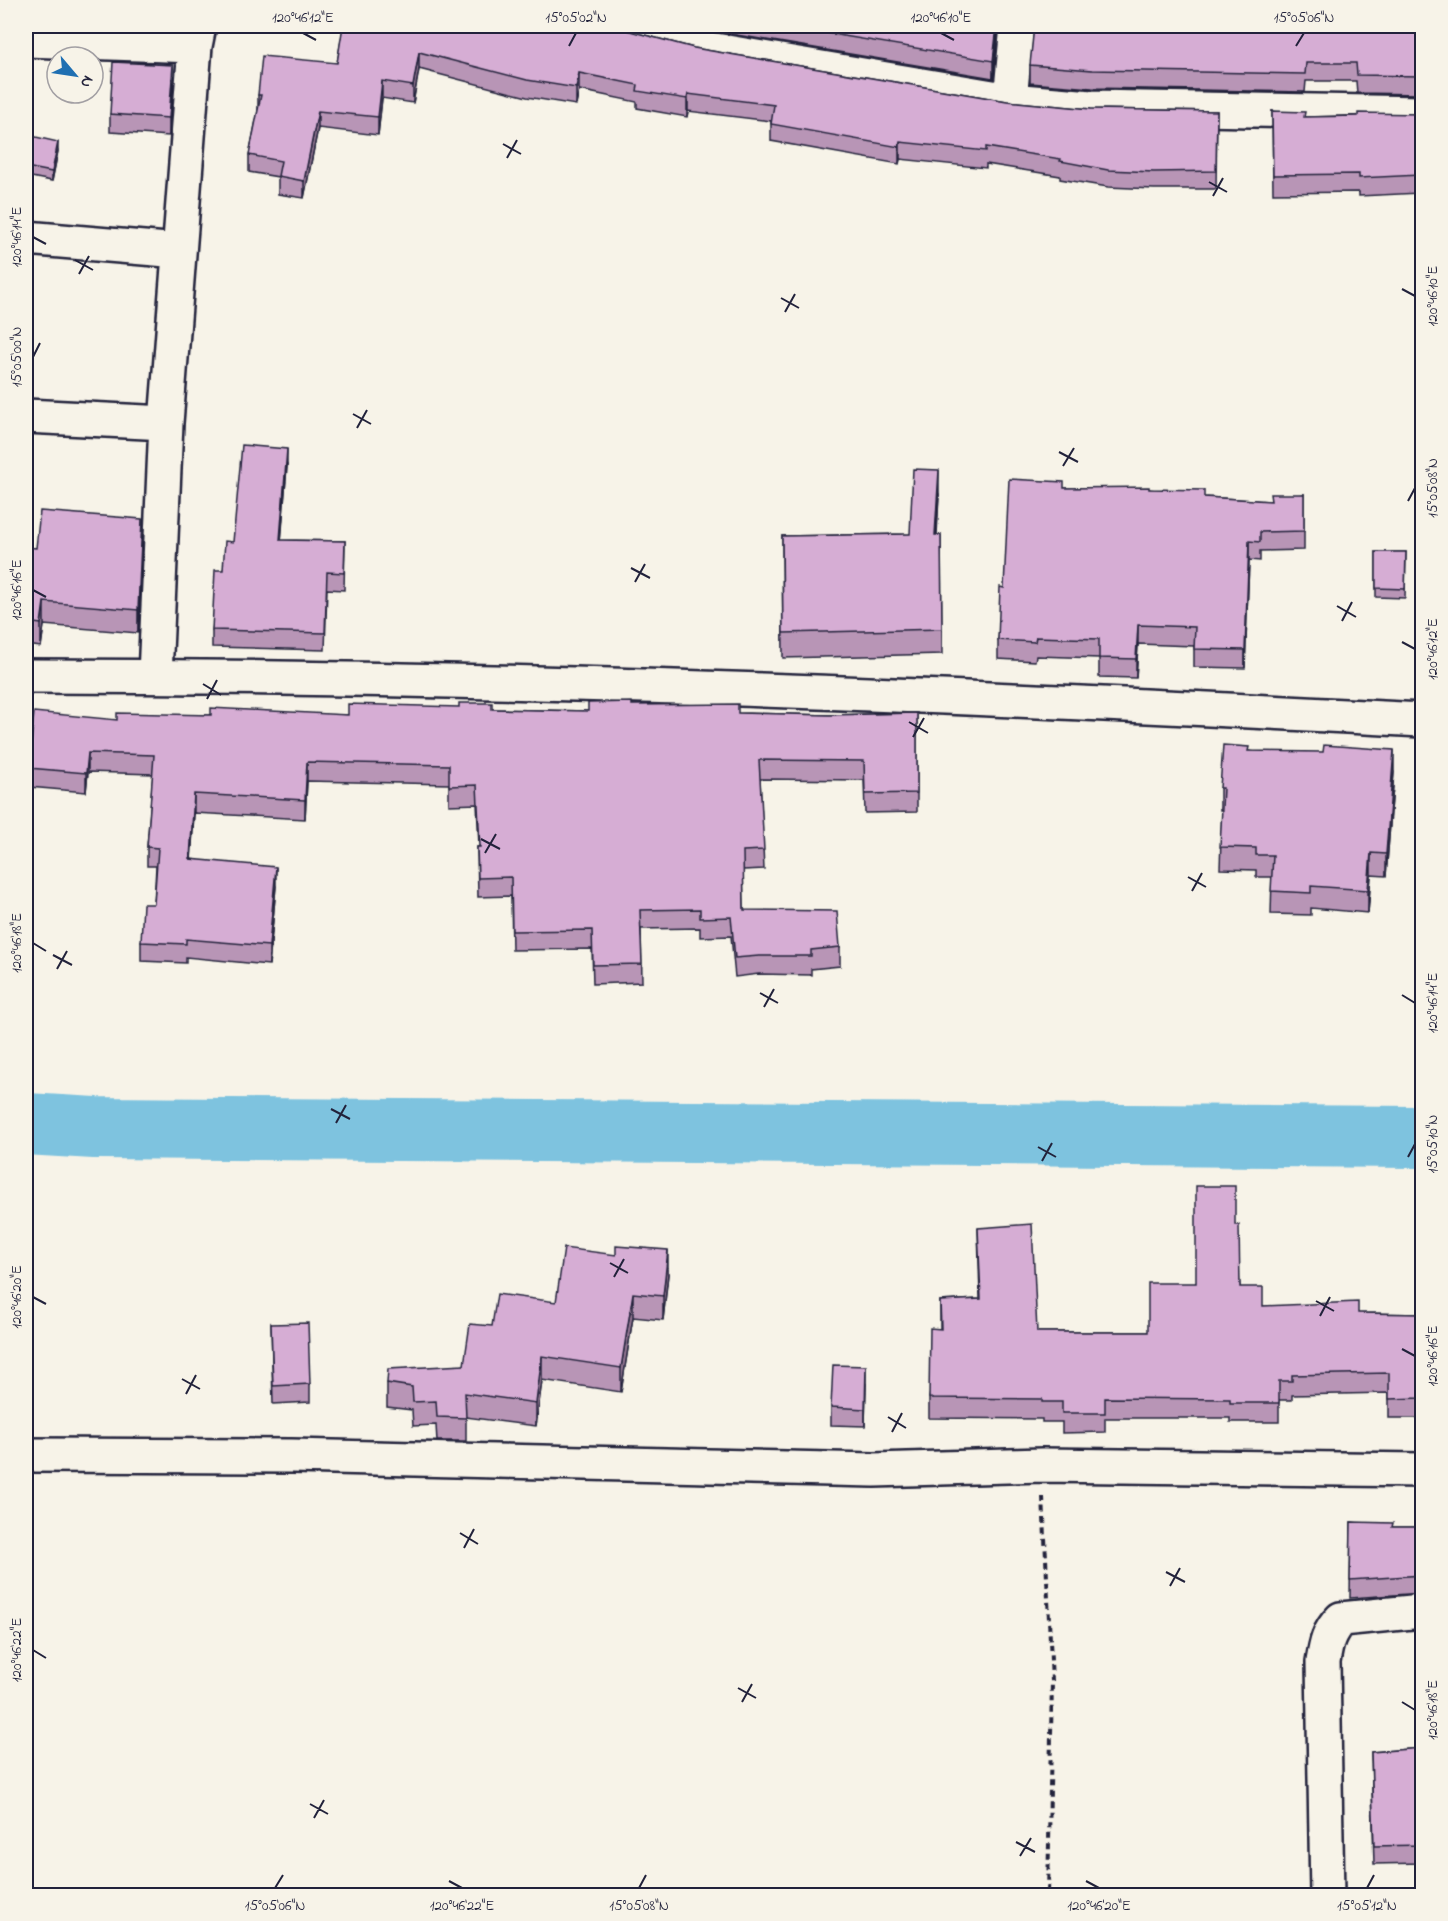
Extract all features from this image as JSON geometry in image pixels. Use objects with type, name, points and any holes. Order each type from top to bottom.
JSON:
[{"type":"street","points":[[618,26],[697,47],[1010,100],[1091,107],[1422,113]]},
{"type":"street","points":[[1010,100],[1017,26]]},
{"type":"street","points":[[26,40],[197,36],[166,423],[155,676]]},
{"type":"street","points":[[26,238],[179,251]]},
{"type":"street","points":[[26,416],[166,423]]},
{"type":"street","points":[[26,676],[155,676],[690,687],[1198,708],[1422,720]]},
{"type":"street","points":[[26,1455],[292,1456],[874,1470],[1042,1465],[1422,1470]]},
{"type":"street","points":[[1327,1896],[1323,1662],[1326,1641],[1332,1628],[1341,1619],[1422,1611]]},
{"type":"path","points":[[1042,1465],[1052,1681],[1048,1896]]},
{"type":"building","points":[[343,26],[611,26],[694,48],[1007,101],[1091,109],[1217,111],[1216,171],[1108,170],[1060,161],[1061,159],[986,147],[986,151],[900,142],[899,147],[771,124],[774,105],[688,94],[687,99],[637,91],[638,85],[579,73],[576,88],[527,80],[419,52],[413,86],[382,81],[378,117],[318,111],[304,181],[278,176],[281,161],[249,155],[261,95],[258,95],[262,56],[337,63]]},
{"type":"building","points":[[784,26],[997,26],[993,61]]},
{"type":"building","points":[[1034,26],[1422,26],[1422,76],[1357,75],[1356,63],[1306,63],[1305,74],[1092,70],[1030,65]]},
{"type":"building","points":[[113,62],[173,65],[169,118],[110,114]]},
{"type":"building","points":[[1272,111],[1305,112],[1304,117],[1358,116],[1358,113],[1422,114],[1422,180],[1420,180],[1420,175],[1359,178],[1359,174],[1273,175]]},
{"type":"building","points":[[27,135],[58,142],[52,172],[26,167]]},
{"type":"building","points":[[242,445],[287,449],[280,540],[345,541],[344,573],[327,572],[325,633],[212,630],[215,570],[223,570],[225,541],[233,542]]},
{"type":"building","points":[[913,469],[939,470],[935,535],[941,535],[942,629],[783,633],[782,536],[910,534]]},
{"type":"building","points":[[1009,479],[1064,482],[1064,488],[1149,487],[1149,489],[1204,490],[1204,497],[1271,501],[1270,494],[1304,494],[1304,531],[1260,532],[1260,542],[1249,541],[1245,650],[1194,649],[1195,627],[1138,625],[1136,659],[1099,658],[1099,639],[1036,637],[1035,642],[998,640],[1000,587],[1004,588]]},
{"type":"building","points":[[40,511],[142,519],[138,610],[44,602],[41,624],[26,622],[26,547],[36,548]]},
{"type":"building","points":[[1376,552],[1406,552],[1405,589],[1376,588]]},
{"type":"building","points":[[632,702],[632,705],[738,704],[738,713],[829,715],[917,713],[917,793],[865,794],[864,761],[759,760],[764,850],[743,851],[744,910],[837,911],[840,947],[811,950],[811,956],[735,958],[731,917],[700,918],[700,909],[640,910],[642,964],[593,965],[592,930],[512,931],[511,877],[478,878],[477,847],[480,847],[477,785],[449,786],[449,765],[307,762],[305,800],[194,794],[190,859],[276,867],[269,946],[186,939],[186,944],[141,942],[143,904],[154,904],[158,848],[147,847],[154,755],[88,753],[86,773],[29,768],[34,712],[117,720],[117,713],[211,715],[211,708],[348,715],[348,704],[459,707],[459,703],[492,703],[492,709],[588,711],[588,703]]},
{"type":"building","points":[[1223,745],[1249,747],[1248,751],[1323,752],[1324,745],[1394,750],[1386,854],[1371,853],[1368,890],[1311,886],[1311,893],[1271,891],[1273,855],[1256,855],[1256,848],[1220,847]]},
{"type":"building","points":[[1196,1186],[1235,1186],[1235,1225],[1239,1225],[1240,1287],[1263,1287],[1263,1306],[1358,1302],[1358,1313],[1422,1314],[1422,1398],[1389,1399],[1389,1373],[1292,1375],[1292,1381],[1279,1381],[1279,1403],[1230,1403],[1230,1399],[1105,1398],[1105,1413],[1062,1413],[1062,1402],[1042,1402],[1042,1399],[929,1398],[930,1328],[941,1329],[940,1301],[981,1299],[978,1228],[1032,1224],[1037,1332],[1148,1332],[1148,1283],[1196,1283]]},
{"type":"building","points":[[616,1246],[668,1250],[663,1296],[633,1293],[621,1368],[542,1356],[536,1403],[465,1393],[466,1418],[437,1417],[436,1401],[413,1402],[412,1387],[387,1383],[388,1369],[464,1365],[470,1324],[492,1326],[497,1294],[556,1302],[564,1248],[616,1255]]},
{"type":"building","points":[[308,1323],[310,1384],[273,1386],[271,1324]]},
{"type":"building","points":[[833,1365],[866,1366],[865,1409],[831,1407]]},
{"type":"building","points":[[1351,1522],[1393,1523],[1392,1527],[1422,1527],[1422,1575],[1350,1580]]},
{"type":"building","points":[[1422,1748],[1422,1845],[1374,1846],[1371,1752]]},
{"type":"waterway","points":[[26,1124],[95,1128],[1422,1137]]}]
